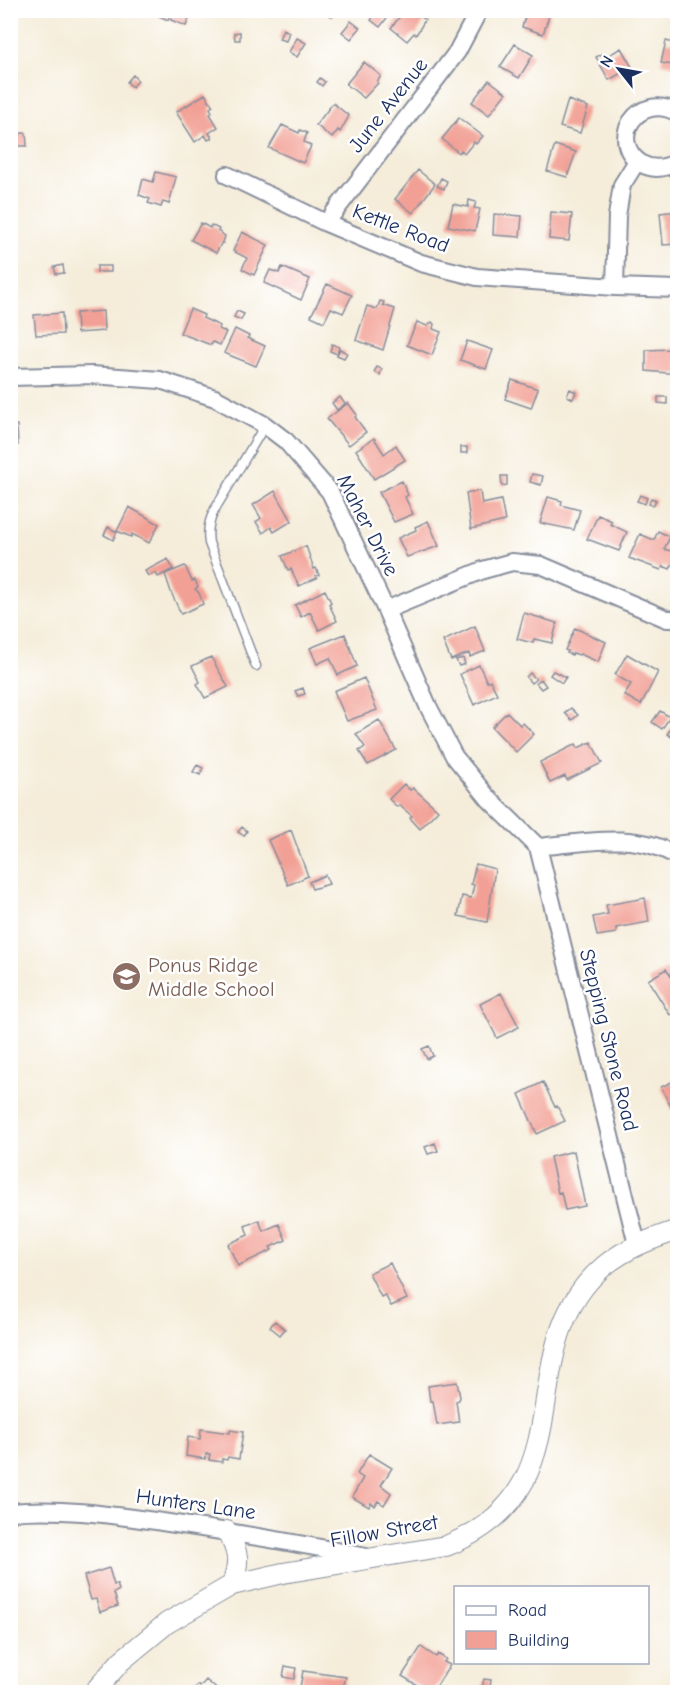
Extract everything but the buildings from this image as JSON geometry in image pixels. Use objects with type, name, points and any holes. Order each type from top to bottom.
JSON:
[{"type":"street","name":"June Avenue","points":[[326,223],[457,52],[479,10]]},
{"type":"street","points":[[678,112],[658,106],[648,107],[638,113],[631,121],[627,131],[630,153],[646,167],[657,169],[678,162]]},
{"type":"street","points":[[615,287],[617,216],[622,185],[637,161]]},
{"type":"street","name":"Kettle Road","points":[[227,175],[326,223],[421,264],[477,277],[678,289]]},
{"type":"street","name":"Maher Drive","points":[[10,377],[92,375],[160,380],[215,398],[265,425],[286,441],[330,492],[428,706],[454,756],[489,799],[538,847]]},
{"type":"street","points":[[386,610],[483,570],[512,562],[541,565],[667,619],[678,619]]},
{"type":"street","points":[[538,847],[625,840],[665,849],[678,857]]},
{"type":"street","name":"Stepping Stone Road","points":[[538,847],[637,1244]]},
{"type":"street","name":"Fillow Street","points":[[94,1692],[122,1661],[167,1623],[232,1585],[284,1573],[427,1550],[467,1538],[496,1518],[511,1502],[526,1479],[537,1453],[560,1331],[582,1291],[613,1260],[637,1244],[678,1230]]},
{"type":"street","name":"Hunters Lane","points":[[10,1512],[47,1510],[115,1515],[227,1531],[374,1558]]},
{"type":"street","points":[[227,1531],[237,1549],[237,1569],[232,1585]]},
{"type":"lane","points":[[256,666],[209,543],[207,532],[214,509],[265,425]]},
{"type":"place","name":"Ponus Ridge Middle School","points":[[127,977]]}]
